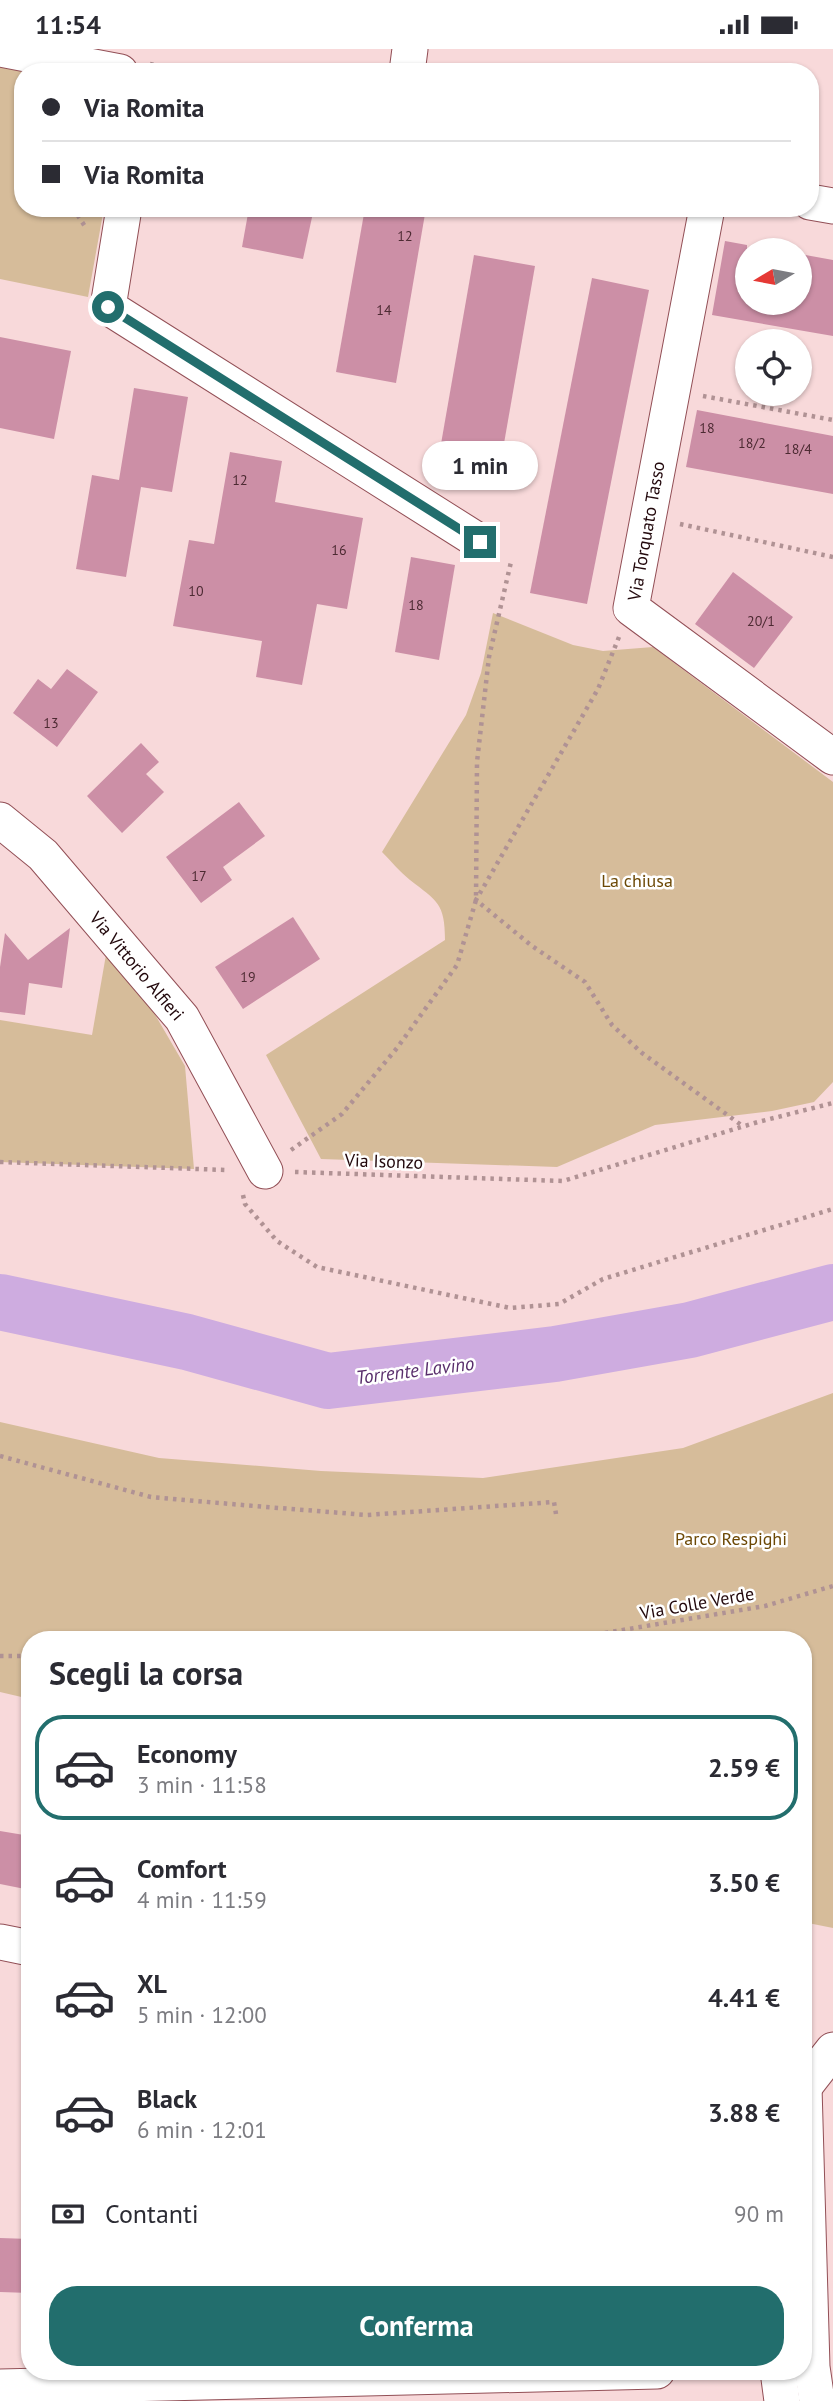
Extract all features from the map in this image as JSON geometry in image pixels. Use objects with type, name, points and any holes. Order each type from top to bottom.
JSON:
[{"type":"street","points":[[0,49],[73,63]]},
{"type":"street","points":[[123,217],[108,307],[480,542]]},
{"type":"street","name":"Via Torquato Tasso","points":[[705,217],[631,608],[833,757]]},
{"type":"street","name":"Via Vittorio Alfieri","points":[[0,820],[43,855],[182,1019],[253,1182]]},
{"type":"street","points":[[0,1942],[21,1946]]},
{"type":"street","points":[[812,2077],[833,2050]]},
{"type":"street","points":[[812,2274],[817,2401]]},
{"type":"street","points":[[0,2387],[159,2393],[453,2380]]},
{"type":"street","points":[[779,2380],[782,2401]]},
{"type":"path","points":[[673,390],[833,420]]},
{"type":"path","points":[[648,517],[833,557]]},
{"type":"path","points":[[476,900],[477,762],[489,657],[511,562]]},
{"type":"path","points":[[308,1136],[342,1114],[397,1048],[457,965],[476,900],[598,689],[631,608]]},
{"type":"path","points":[[476,900],[532,946],[585,982],[612,1025],[642,1053],[744,1127]]},
{"type":"path","name":"Via Isonzo","points":[[0,1162],[253,1182],[563,1181],[758,1122],[833,1103]]},
{"type":"path","points":[[253,1182],[245,1204],[277,1241],[317,1267],[510,1308],[559,1304],[603,1279],[833,1209]]},
{"type":"path","points":[[0,1457],[151,1497],[368,1514],[554,1502],[556,1514]]},
{"type":"path","name":"Via Colle Verde","points":[[615,1631],[765,1605],[833,1586]]},
{"type":"path","points":[[0,1656],[21,1656]]},
{"type":"green space","points":[[0,66],[14,69],[14,217],[102,217],[88,297],[0,279]]},
{"type":"green space","name":"La chiusa","points":[[493,613],[573,645],[603,651],[653,647],[833,782],[833,1082],[814,1102],[772,1111],[655,1125],[557,1167],[321,1159],[266,1055],[445,940],[445,928],[438,904],[382,852],[466,715],[481,673]]},
{"type":"green space","points":[[107,949],[136,982],[185,1066],[194,1169],[0,1162],[0,1020],[92,1035]]},
{"type":"green space","name":"Parco Respighi","points":[[833,1393],[833,1928],[812,1924],[812,1631],[21,1631],[21,1697],[0,1692],[0,1422],[159,1458],[321,1471],[483,1478],[683,1448]]},
{"type":"building","points":[[247,217],[312,217],[303,259],[242,247]]},
{"type":"building","points":[[363,217],[424,217],[396,383],[336,372]]},
{"type":"building","points":[[725,241],[735,243],[735,315],[812,315],[812,256],[833,260],[833,336],[812,332],[812,329],[793,329],[712,315]]},
{"type":"building","points":[[474,255],[535,266],[499,472],[438,461]]},
{"type":"building","points":[[592,278],[649,290],[587,604],[530,593]]},
{"type":"building","points":[[0,337],[71,351],[54,439],[0,428]]},
{"type":"building","points":[[134,388],[188,397],[172,492],[141,487],[126,577],[76,569],[92,475],[119,480]]},
{"type":"building","points":[[697,410],[833,436],[833,494],[686,467]]},
{"type":"building","points":[[230,452],[282,461],[275,502],[363,518],[347,609],[317,604],[302,685],[256,677],[262,641],[173,626],[189,540],[214,544]]},
{"type":"building","points":[[411,557],[455,565],[439,660],[395,652]]},
{"type":"building","points":[[733,572],[793,617],[754,668],[695,624]]},
{"type":"building","points":[[67,669],[98,692],[57,747],[13,713],[38,679],[51,689]]},
{"type":"building","points":[[141,743],[159,762],[146,774],[164,792],[122,833],[87,796]]},
{"type":"building","points":[[239,802],[265,836],[223,867],[232,880],[201,903],[166,857]]},
{"type":"building","points":[[293,917],[320,959],[243,1009],[215,967]]},
{"type":"building","points":[[70,928],[62,988],[29,983],[25,1015],[0,1012],[0,967],[5,933],[28,960]]},
{"type":"building","points":[[0,1831],[21,1834],[21,1888],[0,1884]]},
{"type":"building","points":[[0,2238],[21,2239],[21,2293],[0,2292]]},
{"type":"waterway","name":"Torrente Lavino","points":[[0,1302],[187,1342],[328,1381],[555,1354],[690,1330],[833,1292]]},
{"type":"route","points":[[108,307],[480,542]]}]
